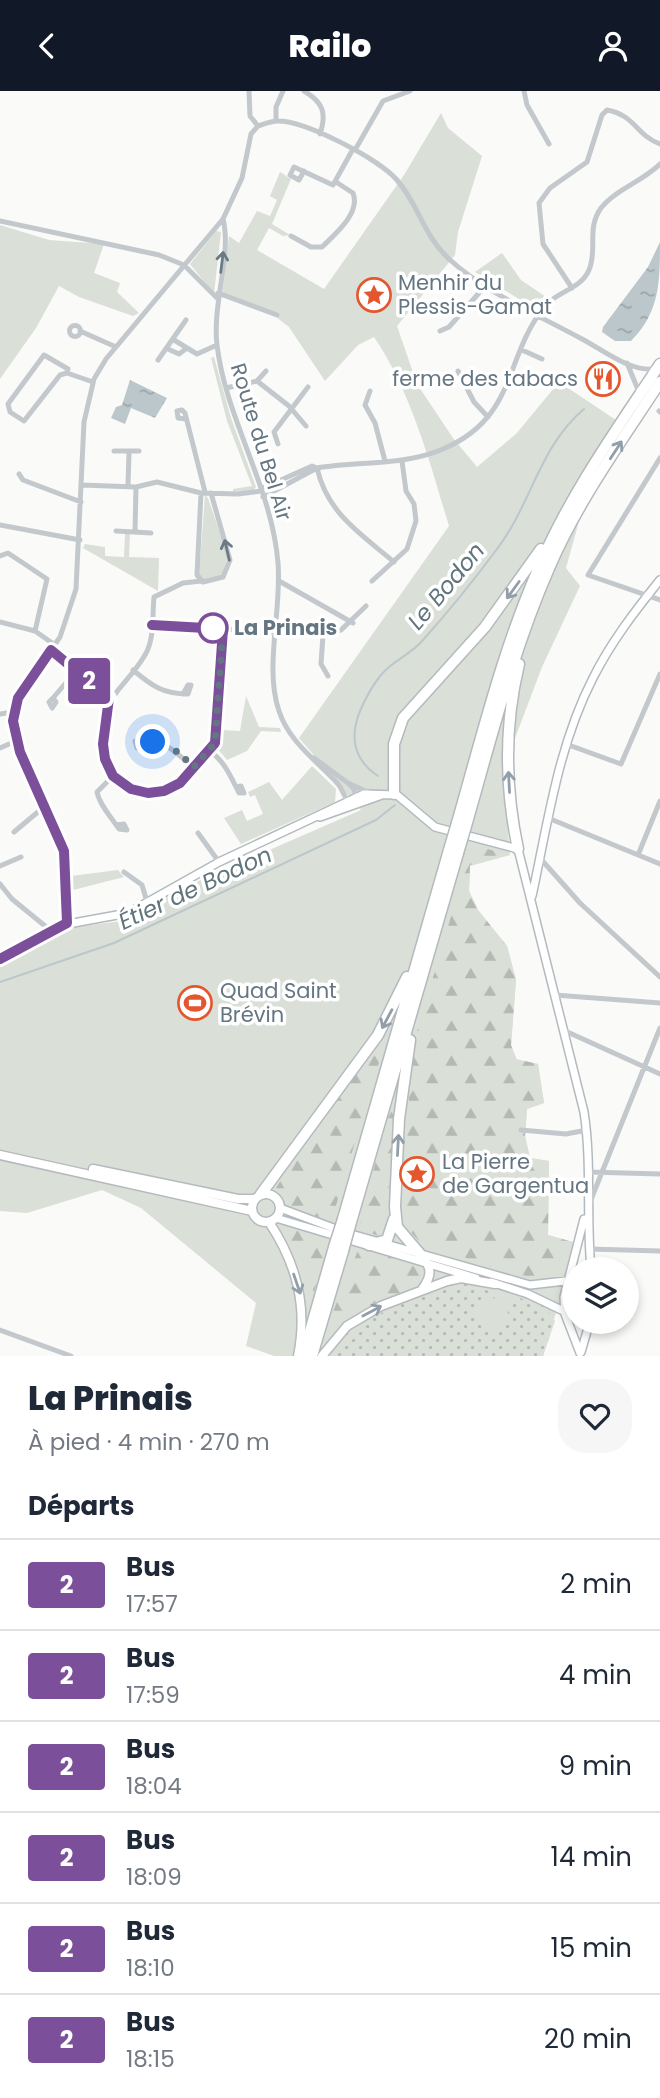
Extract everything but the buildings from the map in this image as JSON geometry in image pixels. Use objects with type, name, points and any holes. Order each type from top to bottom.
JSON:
[{"type":"highway","points":[[347,1220],[413,1008],[509,644],[554,536],[659,366]]},
{"type":"highway","points":[[461,825],[521,639],[568,529],[660,382]]},
{"type":"highway","points":[[388,794],[394,744],[403,718],[485,627],[546,541],[554,536]]},
{"type":"highway","points":[[519,854],[508,759],[513,693],[522,651],[521,639]]},
{"type":"highway","points":[[312,1356],[418,959],[454,852]]},
{"type":"highway","points":[[258,1197],[379,1035],[418,959]]},
{"type":"highway","points":[[369,1245],[383,1243],[391,1233],[401,1097],[415,1018],[413,1008]]},
{"type":"highway","points":[[395,1207],[402,1235],[420,1254]]},
{"type":"highway","points":[[300,1356],[339,1249]]},
{"type":"main road","points":[[0,1155],[97,1170],[238,1199],[274,1196],[280,1208],[272,1220]]},
{"type":"main road","points":[[23,1159],[252,1212],[260,1221],[272,1220]]},
{"type":"main road","points":[[252,1212],[258,1197]]},
{"type":"main road","points":[[272,1220],[303,1303],[300,1356]]},
{"type":"main road","points":[[420,1254],[428,1263],[430,1278],[423,1289]]},
{"type":"main road","points":[[322,1356],[337,1336],[362,1316],[423,1289],[461,1278],[495,1284]]},
{"type":"street","points":[[249,91],[250,116],[258,126]]},
{"type":"street","points":[[276,121],[276,107],[283,91]]},
{"type":"street","points":[[304,91],[318,99],[323,107],[325,120],[320,134]]},
{"type":"street","points":[[336,183],[383,101],[410,91]]},
{"type":"street","points":[[524,91],[527,105],[549,144]]},
{"type":"street","points":[[572,288],[543,244],[538,210],[543,194],[587,163],[602,115],[607,110],[628,116],[644,137],[660,144]]},
{"type":"street","points":[[67,923],[66,858],[16,741],[14,712],[18,698],[53,648],[66,622],[76,589],[83,422],[93,382],[116,347],[223,219],[242,178],[251,134],[258,126],[276,121],[320,134],[354,150],[396,179],[411,200],[425,233],[450,260],[486,285],[626,363],[645,369],[659,366]]},
{"type":"street","points":[[82,485],[136,487],[157,482],[206,493],[262,492],[317,468],[402,461],[445,448],[469,434],[488,417],[501,400],[539,315],[556,295],[572,288],[589,271],[592,261],[591,229],[599,210],[660,164]]},
{"type":"street","points":[[291,236],[312,247],[322,247],[356,206],[353,193],[336,183],[329,184],[304,171]]},
{"type":"street","name":"Route du Bel Air","points":[[223,219],[225,230],[217,296],[217,345],[226,388],[262,492],[277,555],[279,581],[275,698],[287,730],[307,754]]},
{"type":"street","points":[[0,221],[34,230],[113,243],[184,265],[217,296],[277,315]]},
{"type":"street","points":[[216,226],[225,230]]},
{"type":"street","points":[[440,331],[449,327],[486,285]]},
{"type":"street","points":[[158,360],[186,320]]},
{"type":"street","points":[[80,331],[116,347]]},
{"type":"street","points":[[174,340],[197,354],[217,345]]},
{"type":"street","points":[[168,349],[179,354],[187,348]]},
{"type":"street","points":[[522,350],[542,359]]},
{"type":"street","points":[[67,373],[68,369],[44,355],[8,404],[10,412],[24,421],[29,419],[60,375],[67,373],[93,382]]},
{"type":"street","points":[[626,363],[637,380],[640,394]]},
{"type":"street","points":[[226,388],[257,381],[266,371]]},
{"type":"street","points":[[458,371],[474,402],[488,417]]},
{"type":"street","points":[[257,381],[291,409],[306,426]]},
{"type":"street","points":[[278,445],[274,432],[308,387]]},
{"type":"street","points":[[370,391],[365,405],[375,423],[385,461]]},
{"type":"street","points":[[186,419],[206,493],[230,560],[223,577],[183,583],[154,597],[149,646],[109,698],[103,744],[105,759],[113,776],[131,789],[148,793],[164,791],[180,783],[211,751],[217,728],[223,629]]},
{"type":"street","points":[[114,451],[139,451]]},
{"type":"street","points":[[128,485],[129,453]]},
{"type":"street","points":[[660,457],[588,575],[660,600]]},
{"type":"street","points":[[372,581],[407,549],[416,521],[414,504],[406,491],[402,461]]},
{"type":"street","points":[[317,468],[332,505],[347,524],[394,562]]},
{"type":"street","points":[[19,474],[23,479],[81,502]]},
{"type":"street","points":[[135,532],[136,487]]},
{"type":"street","points":[[201,581],[197,567],[206,493]]},
{"type":"street","points":[[324,509],[332,505]]},
{"type":"street","points":[[0,524],[80,540]]},
{"type":"street","points":[[117,531],[151,533]]},
{"type":"street","points":[[0,556],[8,553],[47,579],[35,631]]},
{"type":"street","points":[[183,583],[197,567]]},
{"type":"street","points":[[531,900],[566,744],[592,680],[607,652],[660,580]]},
{"type":"street","points":[[279,581],[352,623]]},
{"type":"street","points":[[152,625],[323,635],[341,630],[352,623],[366,606]]},
{"type":"street","points":[[0,622],[35,631],[76,671],[109,698]]},
{"type":"street","points":[[323,635],[321,664],[328,676]]},
{"type":"street","points":[[133,670],[157,690],[183,694]]},
{"type":"street","points":[[53,698],[76,671]]},
{"type":"street","points":[[566,744],[621,764],[660,674]]},
{"type":"street","points":[[0,714],[14,712]]},
{"type":"street","points":[[0,748],[16,741]]},
{"type":"street","points":[[142,741],[166,745],[194,767]]},
{"type":"street","points":[[211,751],[223,762],[236,787]]},
{"type":"street","points":[[307,754],[348,783],[370,793],[388,794],[435,827],[519,854],[539,856],[580,903],[660,977]]},
{"type":"street","points":[[307,754],[337,783],[346,800]]},
{"type":"street","points":[[113,776],[98,789],[97,796],[116,825]]},
{"type":"street","points":[[348,783],[355,801]]},
{"type":"street","points":[[306,821],[370,793]]},
{"type":"street","points":[[0,959],[67,923],[119,916],[219,862],[346,800],[355,801],[388,794]]},
{"type":"street","points":[[638,855],[660,801]]},
{"type":"street","points":[[14,832],[45,806]]},
{"type":"street","points":[[548,818],[660,864]]},
{"type":"street","points":[[198,833],[219,862]]},
{"type":"street","points":[[519,854],[587,1130],[590,1257]]},
{"type":"street","points":[[0,866],[21,857]]},
{"type":"street","points":[[523,867],[538,867]]},
{"type":"street","points":[[124,872],[142,885],[148,902]]},
{"type":"street","points":[[0,884],[12,899],[50,930]]},
{"type":"street","points":[[555,995],[660,1003]]},
{"type":"street","points":[[575,1257],[587,1208],[660,1028]]},
{"type":"street","points":[[564,1030],[660,1074]]},
{"type":"street","points":[[521,1131],[566,1134],[587,1130]]},
{"type":"street","points":[[588,1172],[660,1174]]},
{"type":"street","points":[[280,1208],[383,1243],[530,1285],[562,1282]]},
{"type":"street","points":[[272,1220],[428,1263],[548,1302],[562,1310]]},
{"type":"street","points":[[577,1248],[660,1251]]},
{"type":"street","points":[[0,1331],[71,1356]]},
{"type":"street","points":[[575,1334],[580,1355]]},
{"type":"street","points":[[580,1355],[586,1334]]},
{"type":"green space","points":[[441,113],[448,128],[482,156],[458,232],[455,255],[397,326],[417,384],[453,438],[477,467],[516,434],[559,382],[634,432],[583,507],[566,568],[580,586],[542,667],[503,770],[510,855],[470,866],[469,891],[478,910],[507,946],[516,980],[511,1045],[517,1060],[538,1064],[544,1103],[527,1109],[525,1136],[530,1158],[549,1161],[548,1235],[573,1242],[570,1257],[562,1257],[561,1307],[558,1306],[543,1356],[274,1356],[246,1346],[256,1303],[141,1208],[102,1190],[27,1213],[0,1211],[0,964],[58,929],[122,921],[194,883],[361,810],[299,738],[449,526],[409,404],[399,380],[374,337],[358,345],[325,381],[289,327],[276,317],[222,297],[229,236],[239,243],[257,211],[270,216],[277,200],[270,196],[280,172],[291,179],[272,224],[290,235],[283,236],[269,228],[257,250],[324,289],[404,175]]},
{"type":"green space","points":[[0,225],[49,240],[104,244],[94,273],[120,283],[117,292],[139,313],[133,316],[79,297],[59,286],[36,328],[0,379]]},
{"type":"green space","points":[[216,231],[221,232],[214,294],[190,264]]},
{"type":"green space","points":[[502,253],[521,280],[546,297],[541,303],[527,304],[475,272]]},
{"type":"green space","points":[[214,357],[231,418],[256,487],[254,490],[233,492],[233,489],[252,486],[227,421],[211,358]]},
{"type":"green space","points":[[205,495],[228,557],[221,576],[204,580],[199,576]]},
{"type":"green space","points":[[125,534],[130,534],[129,557],[159,558],[158,591],[83,548],[85,544],[105,547],[105,556],[124,557]]},
{"type":"green space","points":[[246,696],[259,727],[280,728],[281,732],[261,731],[247,751],[227,760],[217,748],[221,730],[240,731]]},
{"type":"green space","points":[[312,766],[336,789],[335,802],[241,844],[224,818],[242,810],[247,821],[263,814],[255,795],[250,797],[248,792],[269,782],[282,800]]},
{"type":"green space","points":[[472,845],[510,855],[470,865],[469,891],[478,910],[507,946],[516,980],[511,1045],[516,1059],[538,1064],[544,1103],[527,1109],[525,1136],[530,1158],[549,1161],[548,1235],[573,1242],[565,1257],[562,1257],[558,1271],[544,1280],[503,1271],[419,1241],[403,1224],[410,1077],[417,1032]]},
{"type":"green space","points":[[118,870],[124,877],[69,891],[71,876]]},
{"type":"green space","points":[[377,1046],[384,1046],[331,1222],[293,1210],[276,1188],[297,1154]]},
{"type":"green space","points":[[390,1109],[396,1119],[385,1228],[378,1236],[360,1228]]},
{"type":"green space","points":[[285,1223],[329,1239],[314,1292],[279,1227]]},
{"type":"green space","points":[[359,1248],[423,1266],[419,1285],[357,1315],[336,1332],[328,1324]]},
{"type":"green space","points":[[459,1282],[499,1294],[497,1300],[490,1295],[476,1303],[474,1318],[483,1328],[496,1328],[505,1321],[509,1298],[513,1296],[542,1305],[555,1321],[543,1356],[328,1356],[337,1343],[368,1320]]},
{"type":"water","points":[[660,242],[658,283],[648,319],[631,341],[615,341],[602,332],[603,327],[648,267]]},
{"type":"water","points":[[130,380],[167,398],[155,418],[131,408],[125,424],[111,418],[116,407],[122,405]]},
{"type":"waterway","name":"Le Bodon","points":[[378,776],[359,756],[355,739],[360,711],[369,694],[385,671],[423,640],[488,561],[509,531],[556,440],[584,409]]},
{"type":"waterway","name":"Étier de Bodon","points":[[0,982],[114,943],[376,820],[395,805]]},
{"type":"bus line","name":"2","points":[[0,959],[67,923],[67,866],[64,851],[20,752],[13,721],[18,698],[51,650],[109,698],[103,740],[105,759],[113,776],[131,789],[148,793],[164,791],[180,783],[211,751],[215,743],[223,629],[152,625]]},
{"type":"place","name":"Menhir du Plessis-Gamat","points":[[374,295]]},
{"type":"place","name":"ferme des tabacs","points":[[603,379]]},
{"type":"place","name":"La Prinais","points":[[213,628]]},
{"type":"place","name":"Quad Saint Brévin","points":[[195,1003]]},
{"type":"place","name":"La Pierre de Gargentua","points":[[417,1174]]},
{"type":"route","points":[[153,742],[175,750],[194,767],[211,751],[217,728],[223,629],[213,628]]}]
